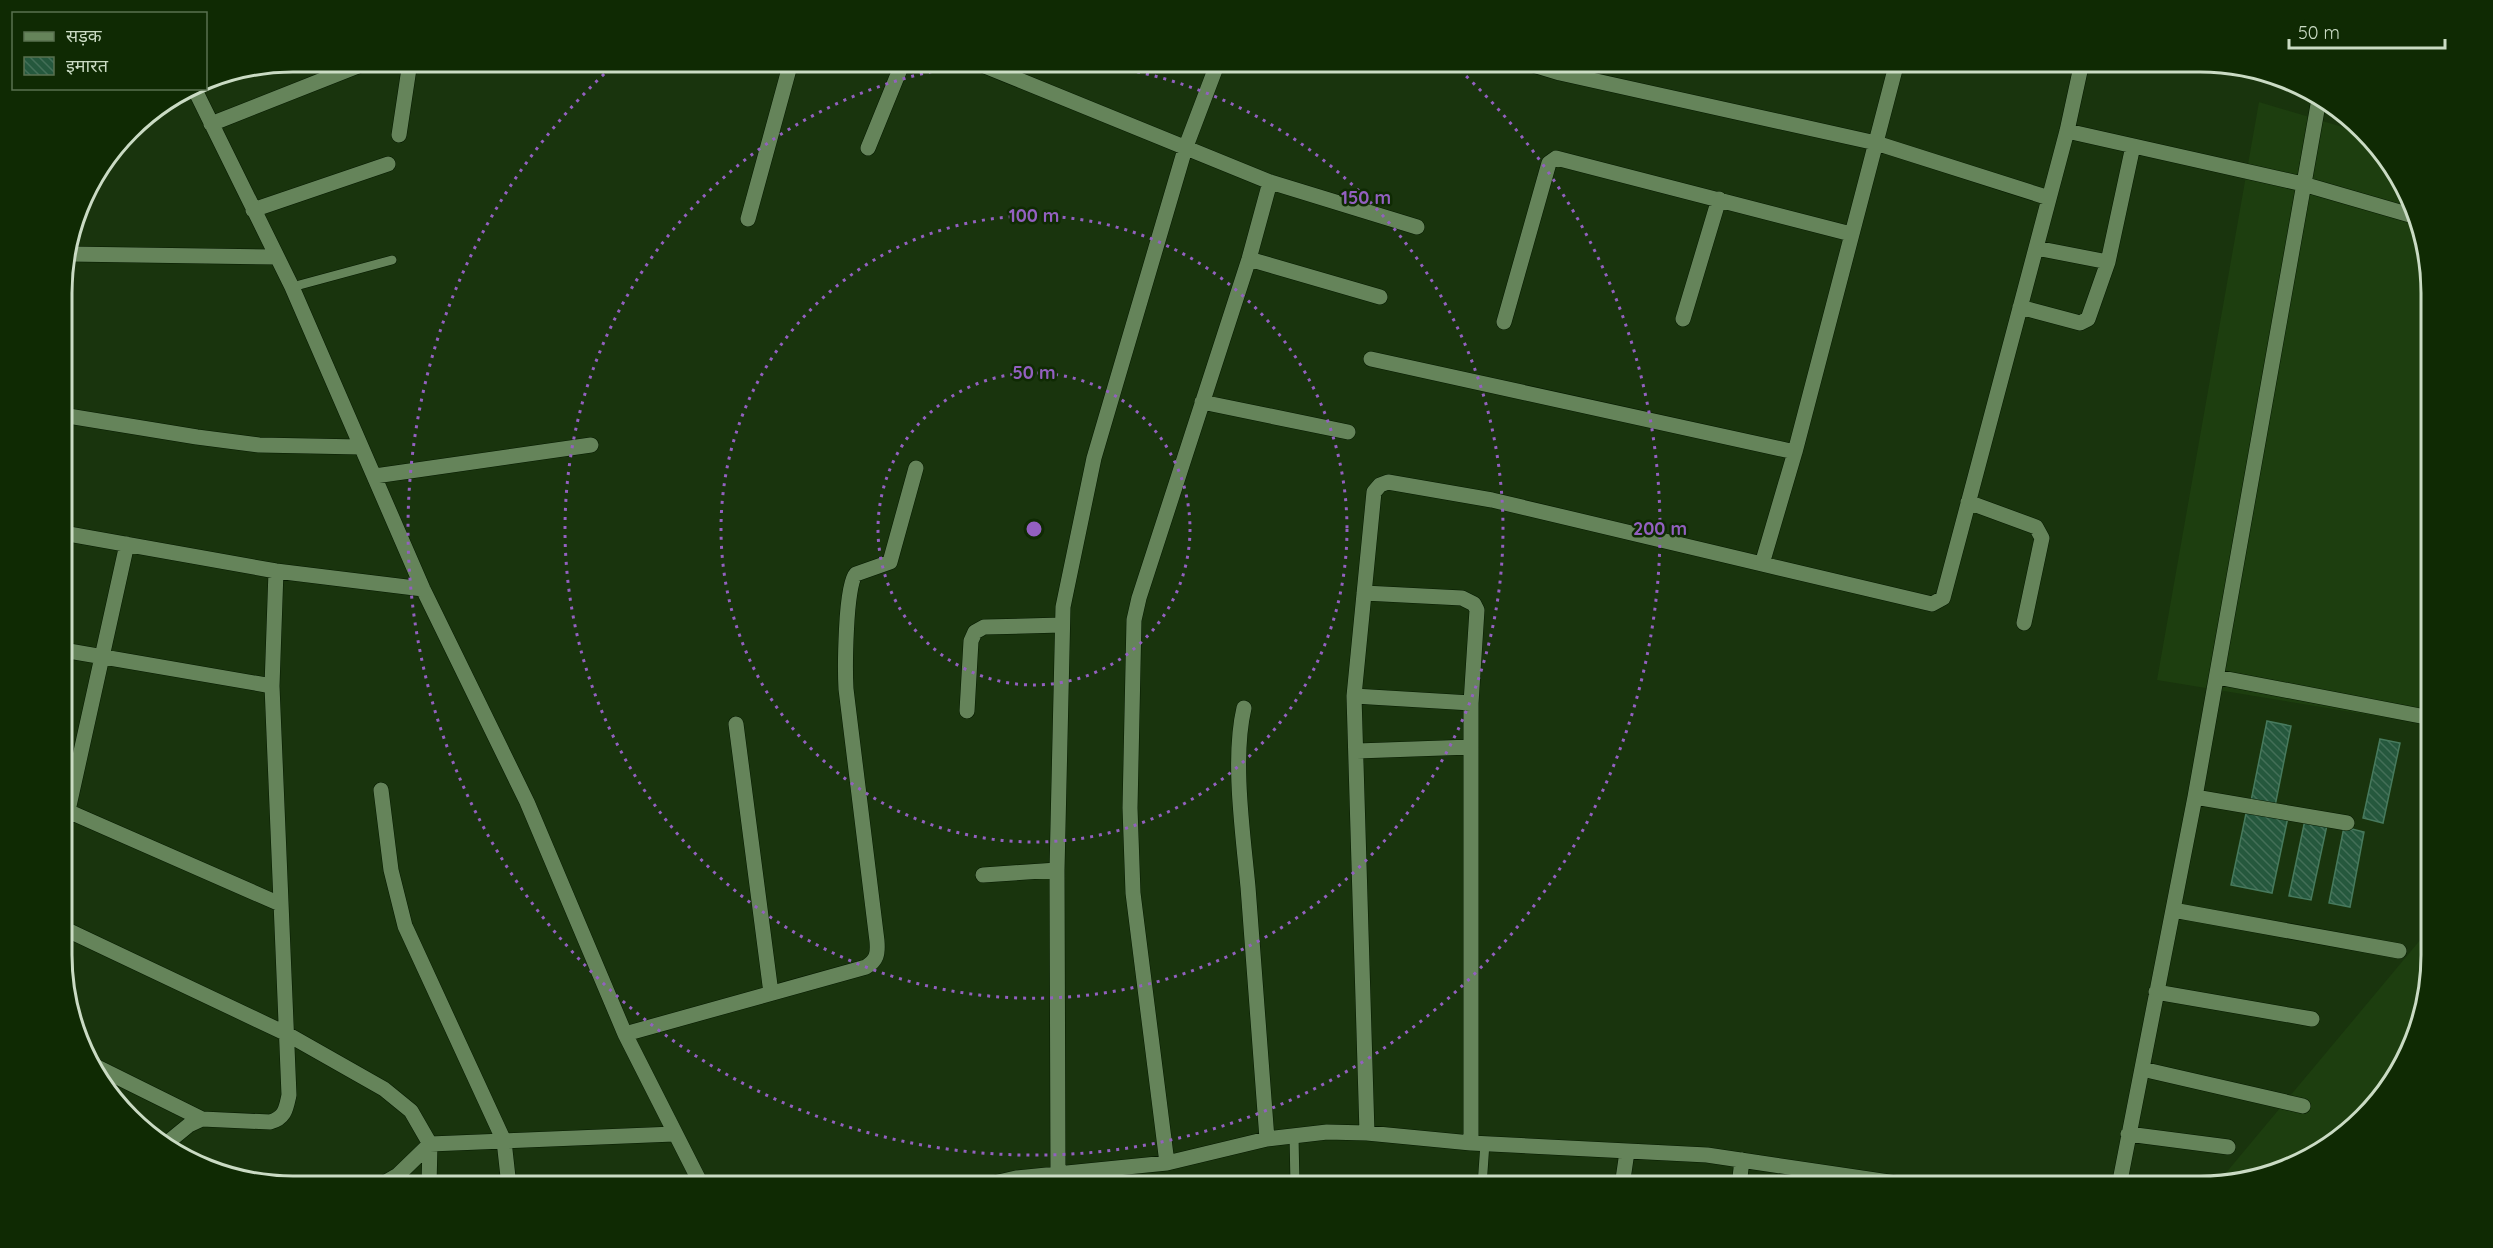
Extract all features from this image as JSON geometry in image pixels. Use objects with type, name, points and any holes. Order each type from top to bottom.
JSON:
[{"type":"street","points":[[211,124],[343,72]]},
{"type":"street","points":[[399,135],[408,72]]},
{"type":"street","points":[[748,219],[788,72]]},
{"type":"street","points":[[868,148],[899,72]]},
{"type":"street","points":[[999,72],[1270,182],[1417,226]]},
{"type":"street","points":[[1058,1174],[1057,870],[1063,607],[1094,458],[1185,149],[1214,72]]},
{"type":"street","points":[[1557,72],[1876,143],[2049,198]]},
{"type":"street","points":[[1762,564],[1795,452],[1894,72]]},
{"type":"street","points":[[1367,1133],[1354,696],[1374,492],[1380,485],[1389,482],[1492,500],[1932,604],[1937,603],[1943,598],[2067,131],[2080,72]]},
{"type":"street","points":[[197,94],[292,287],[423,589],[527,802],[626,1034],[696,1176]]},
{"type":"street","points":[[2121,1176],[2217,677],[2318,106]]},
{"type":"street","points":[[2067,131],[2303,184],[2406,214]]},
{"type":"street","points":[[2020,307],[2080,323],[2085,322],[2108,262],[2133,146]]},
{"type":"street","points":[[1503,322],[1552,159],[1558,158],[1851,234]]},
{"type":"street","points":[[253,210],[388,164]]},
{"type":"street","points":[[1167,1163],[1133,893],[1130,808],[1134,620],[1138,598],[1248,259],[1270,182]]},
{"type":"street","points":[[1683,318],[1719,200]]},
{"type":"street","points":[[2036,248],[2108,262]]},
{"type":"street","points":[[75,254],[276,257]]},
{"type":"street","points":[[1248,259],[1380,297]]},
{"type":"street","points":[[1371,359],[1795,452]]},
{"type":"street","points":[[1202,402],[1348,432]]},
{"type":"street","points":[[72,417],[260,445],[360,447]]},
{"type":"street","points":[[375,476],[591,445]]},
{"type":"street","points":[[626,1034],[866,967],[875,961],[878,954],[846,689],[845,650],[852,577],[859,572],[890,562],[916,468]]},
{"type":"street","points":[[1968,502],[2036,527],[2040,531],[2042,538],[2024,623]]},
{"type":"street","points":[[72,535],[276,571],[423,589]]},
{"type":"street","points":[[72,784],[127,544]]},
{"type":"street","points":[[105,1071],[202,1119],[270,1122],[278,1120],[286,1112],[289,1095],[272,686],[276,571]]},
{"type":"street","points":[[1364,593],[1462,598],[1474,604],[1478,610],[1471,703],[1478,1143]]},
{"type":"street","points":[[967,711],[971,641],[975,632],[984,627],[1062,625]]},
{"type":"street","points":[[72,651],[272,686]]},
{"type":"street","points":[[2217,677],[2421,716]]},
{"type":"street","points":[[1354,696],[1471,703]]},
{"type":"street","points":[[1244,708],[1240,724],[1240,803],[1267,1139]]},
{"type":"street","points":[[736,724],[771,993]]},
{"type":"street","points":[[1356,751],[1471,747]]},
{"type":"street","points":[[381,790],[392,870],[405,926],[504,1141],[508,1176]]},
{"type":"street","points":[[2195,796],[2347,824]]},
{"type":"street","points":[[72,813],[280,904]]},
{"type":"street","points":[[983,875],[1057,870]]},
{"type":"street","points":[[2173,910],[2399,951]]},
{"type":"street","points":[[72,932],[286,1034],[384,1089],[411,1111],[430,1144],[429,1176]]},
{"type":"street","points":[[2156,992],[2312,1020]]},
{"type":"street","points":[[2142,1069],[2303,1106]]},
{"type":"street","points":[[171,1140],[189,1125],[202,1119]]},
{"type":"street","points":[[1048,1176],[1167,1163],[1267,1139],[1327,1132],[1367,1133],[1478,1143],[1707,1155],[1849,1176]]},
{"type":"street","points":[[396,1176],[430,1144],[674,1134]]},
{"type":"street","points":[[2128,1134],[2228,1147]]},
{"type":"street","points":[[1623,1176],[1627,1152]]},
{"type":"street","points":[[1740,1176],[1742,1160]]},
{"type":"lane","points":[[292,287],[392,260]]},
{"type":"lane","points":[[1294,1135],[1295,1176]]},
{"type":"lane","points":[[1478,1143],[1481,1176]]},
{"type":"shaded area","points":[[2259,102],[2348,129],[2375,158],[2391,182],[2404,208],[2417,250],[2421,278],[2421,723],[2157,680]]},
{"type":"shaded area","points":[[2421,939],[2421,970],[2417,998],[2409,1026],[2391,1066],[2366,1101],[2335,1130],[2298,1153],[2271,1164],[2224,1175]]},
{"type":"building","points":[[2267,721],[2291,726],[2275,806],[2251,801]]},
{"type":"building","points":[[2380,739],[2400,743],[2383,823],[2363,818]]},
{"type":"building","points":[[2247,809],[2288,817],[2272,893],[2231,885]]},
{"type":"building","points":[[2305,820],[2327,825],[2311,900],[2289,896]]},
{"type":"building","points":[[2344,827],[2364,832],[2350,907],[2329,903]]}]
